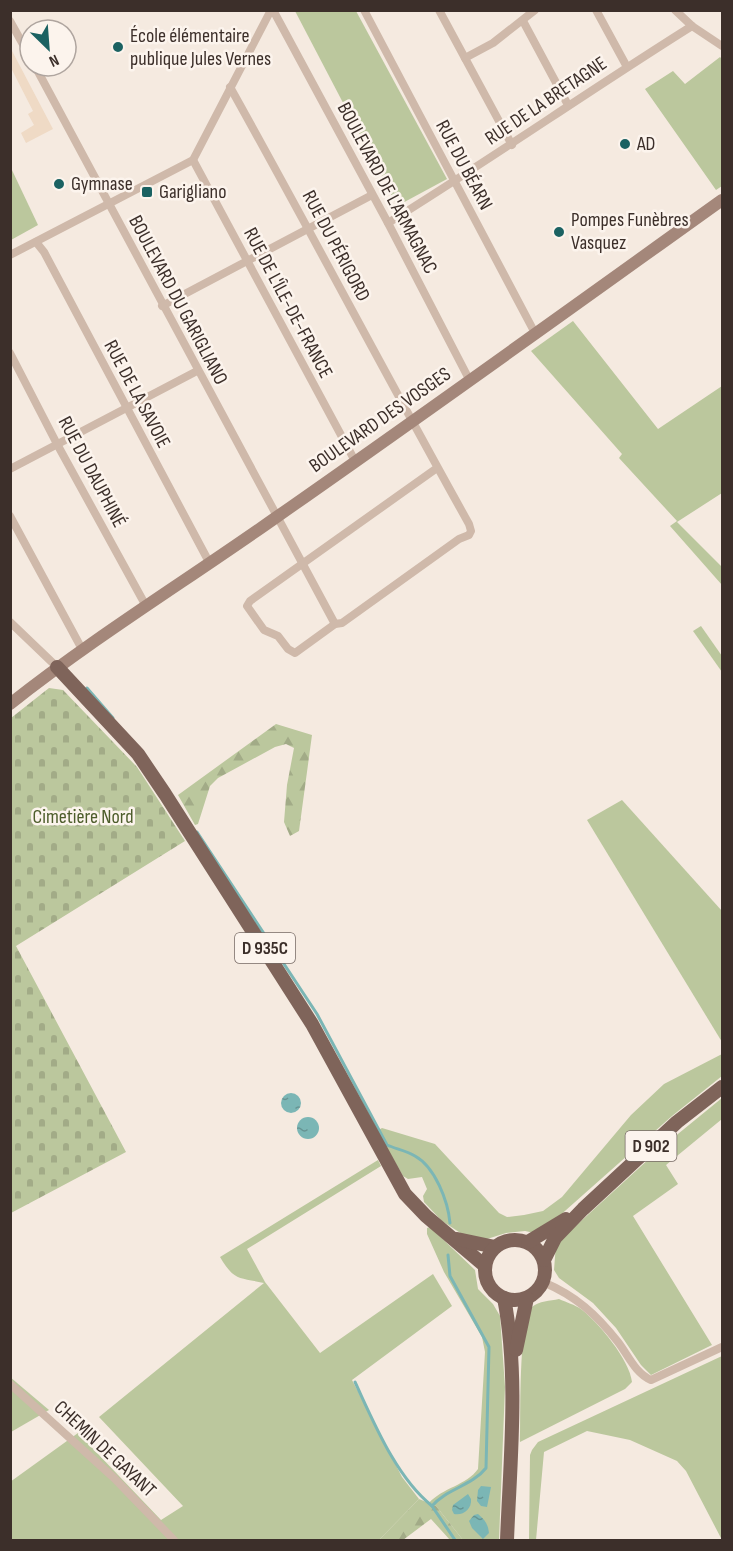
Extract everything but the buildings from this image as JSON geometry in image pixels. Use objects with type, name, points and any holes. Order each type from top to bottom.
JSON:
[{"type":"main road","name":"BOULEVARD DES VOSGES","points":[[10,704],[57,667],[276,518],[723,200]]},
{"type":"main road","name":"D 935C","points":[[57,667],[138,754],[312,1024],[405,1194],[426,1216],[485,1266]]},
{"type":"main road","name":"D 902","points":[[544,1260],[555,1239],[583,1209],[677,1122],[723,1087]]},
{"type":"main road","name":"D 902","points":[[528,1242],[583,1209]]},
{"type":"main road","name":"D 935C","points":[[455,1239],[495,1247]]},
{"type":"main road","points":[[511,1240],[528,1242],[536,1248],[544,1260],[546,1273],[543,1282],[539,1289],[527,1298],[512,1300],[504,1298],[489,1286],[485,1276],[487,1259],[495,1247],[511,1240]]},
{"type":"main road","points":[[504,1298],[512,1370],[507,1540]]},
{"type":"main road","points":[[512,1370],[527,1298]]},
{"type":"street","points":[[10,255],[193,160],[272,10]]},
{"type":"street","name":"BOULEVARD DE L'ARMAGNAC","points":[[272,10],[388,223],[470,381]]},
{"type":"street","name":"RUE DU BÉARN","points":[[364,10],[536,334]]},
{"type":"street","points":[[439,10],[512,145]]},
{"type":"street","points":[[465,58],[493,44],[535,10]]},
{"type":"street","points":[[596,10],[627,67]]},
{"type":"street","points":[[675,10],[692,26],[723,46]]},
{"type":"street","points":[[10,21],[18,35]]},
{"type":"street","points":[[523,21],[568,105]]},
{"type":"street","name":"RUE DE LA BRETAGNE","points":[[388,223],[512,145],[568,105],[692,26]]},
{"type":"street","name":"BOULEVARD DU GARIGLIANO","points":[[41,78],[335,624]]},
{"type":"street","name":"RUE DU PÉRIGORD","points":[[230,87],[471,531],[469,535],[459,539],[342,623],[335,624]]},
{"type":"street","name":"RUE DE L'ÎLE-DE-FRANCE","points":[[193,160],[355,461]]},
{"type":"street","points":[[162,306],[372,195]]},
{"type":"street","name":"RUE DE LA SAVOIE","points":[[36,242],[44,252],[209,562]]},
{"type":"street","name":"RUE DU DAUPHINÉ","points":[[10,353],[146,606]]},
{"type":"street","points":[[10,469],[197,371]]},
{"type":"street","points":[[335,624],[292,653],[278,636],[264,630],[247,606],[301,564],[437,468]]},
{"type":"street","points":[[10,516],[83,651]]},
{"type":"street","points":[[10,622],[57,667]]},
{"type":"street","points":[[543,1282],[562,1290],[585,1306],[618,1342],[637,1370],[651,1380],[723,1347]]},
{"type":"street","name":"CHEMIN DE GAYANT","points":[[10,1384],[114,1478],[174,1540]]},
{"type":"green space","points":[[295,11],[356,11],[447,179],[397,206]]},
{"type":"green space","points":[[720,57],[722,59],[722,186],[716,190],[645,89],[673,71],[685,84]]},
{"type":"green space","points":[[11,168],[38,225],[10,240]]},
{"type":"green space","points":[[573,321],[658,429],[722,386],[722,493],[677,522],[722,567],[722,585],[670,526],[677,521],[619,458],[622,454],[531,351]]},
{"type":"green space","points":[[701,626],[722,656],[722,672],[693,631]]},
{"type":"green space","name":"Cimetière Nord","points":[[49,688],[63,690],[137,767],[185,841],[16,946],[126,1152],[11,1213],[11,718]]},
{"type":"green space","points":[[276,724],[312,735],[299,831],[290,836],[284,822],[287,785],[294,748],[286,744],[275,747],[218,778],[210,786],[198,824],[195,825],[178,795]]},
{"type":"green space","points":[[622,800],[722,911],[722,1042],[587,820]]},
{"type":"green space","points":[[722,1054],[722,1076],[672,1116],[539,1234],[525,1231],[506,1233],[487,1239],[462,1234],[442,1221],[424,1202],[423,1196],[427,1189],[422,1177],[408,1179],[403,1176],[377,1131],[382,1128],[435,1144],[499,1213],[507,1217],[543,1211],[562,1197],[631,1115],[664,1084]]},
{"type":"green space","points":[[722,1098],[722,1119],[666,1165],[678,1184],[633,1216],[712,1345],[651,1375],[641,1365],[616,1328],[593,1303],[559,1278],[554,1270],[556,1244],[662,1147]]},
{"type":"green space","points":[[378,1160],[381,1166],[247,1249],[265,1282],[320,1353],[433,1274],[452,1306],[352,1380],[402,1477],[419,1499],[379,1540],[11,1540],[10,1482],[78,1433],[161,1520],[183,1506],[99,1417],[264,1283],[234,1275],[220,1257]]},
{"type":"green space","points":[[430,1227],[475,1270],[478,1289],[493,1304],[500,1316],[505,1387],[499,1540],[463,1540],[436,1506],[429,1503],[468,1479],[478,1469],[485,1352],[482,1337],[444,1272],[427,1234],[427,1228]]},
{"type":"green space","points":[[559,1299],[581,1309],[604,1332],[626,1363],[632,1382],[625,1389],[520,1442],[522,1350],[528,1316],[535,1305]]},
{"type":"green space","points":[[722,1356],[722,1540],[686,1471],[677,1461],[630,1440],[587,1431],[544,1452],[536,1540],[529,1540],[530,1455],[538,1442]]},
{"type":"green space","points":[[10,1377],[49,1410],[11,1432],[10,1432]]},
{"type":"green space","points":[[419,1499],[436,1506],[463,1540],[450,1540],[431,1519],[403,1540],[379,1540]]},
{"type":"shaded area","points":[[10,47],[18,62],[18,78],[26,78],[53,129],[26,143],[21,133],[34,125],[28,114],[33,111],[11,68]]},
{"type":"water","points":[[291,1093],[298,1096],[301,1103],[298,1110],[291,1113],[284,1110],[281,1103],[284,1096]]},
{"type":"water","points":[[308,1117],[316,1120],[319,1128],[316,1136],[308,1139],[300,1136],[297,1128],[300,1120]]},
{"type":"water","points":[[481,1486],[491,1487],[487,1507],[481,1506],[477,1501],[478,1490]]},
{"type":"water","points":[[468,1494],[471,1503],[468,1509],[461,1514],[454,1514],[453,1505]]},
{"type":"water","points":[[478,1514],[486,1522],[489,1530],[483,1539],[472,1528],[469,1521]]},
{"type":"waterway","points":[[87,688],[113,718]]},
{"type":"waterway","points":[[197,832],[317,1014],[387,1145],[415,1156],[429,1168],[443,1195],[450,1223]]},
{"type":"waterway","points":[[448,1255],[450,1276],[489,1347],[486,1468],[474,1479],[444,1495],[432,1506],[455,1540]]},
{"type":"waterway","points":[[355,1382],[378,1432],[397,1465],[407,1480],[432,1506]]},
{"type":"place","name":"École élémentaire publique Jules Vernes","points":[[118,47]]},
{"type":"place","name":"AD","points":[[625,144]]},
{"type":"place","name":"Gymnase","points":[[59,184]]},
{"type":"place","name":"Garigliano","points":[[147,192]]},
{"type":"place","name":"Pompes Funèbres Vasquez","points":[[559,232]]}]
